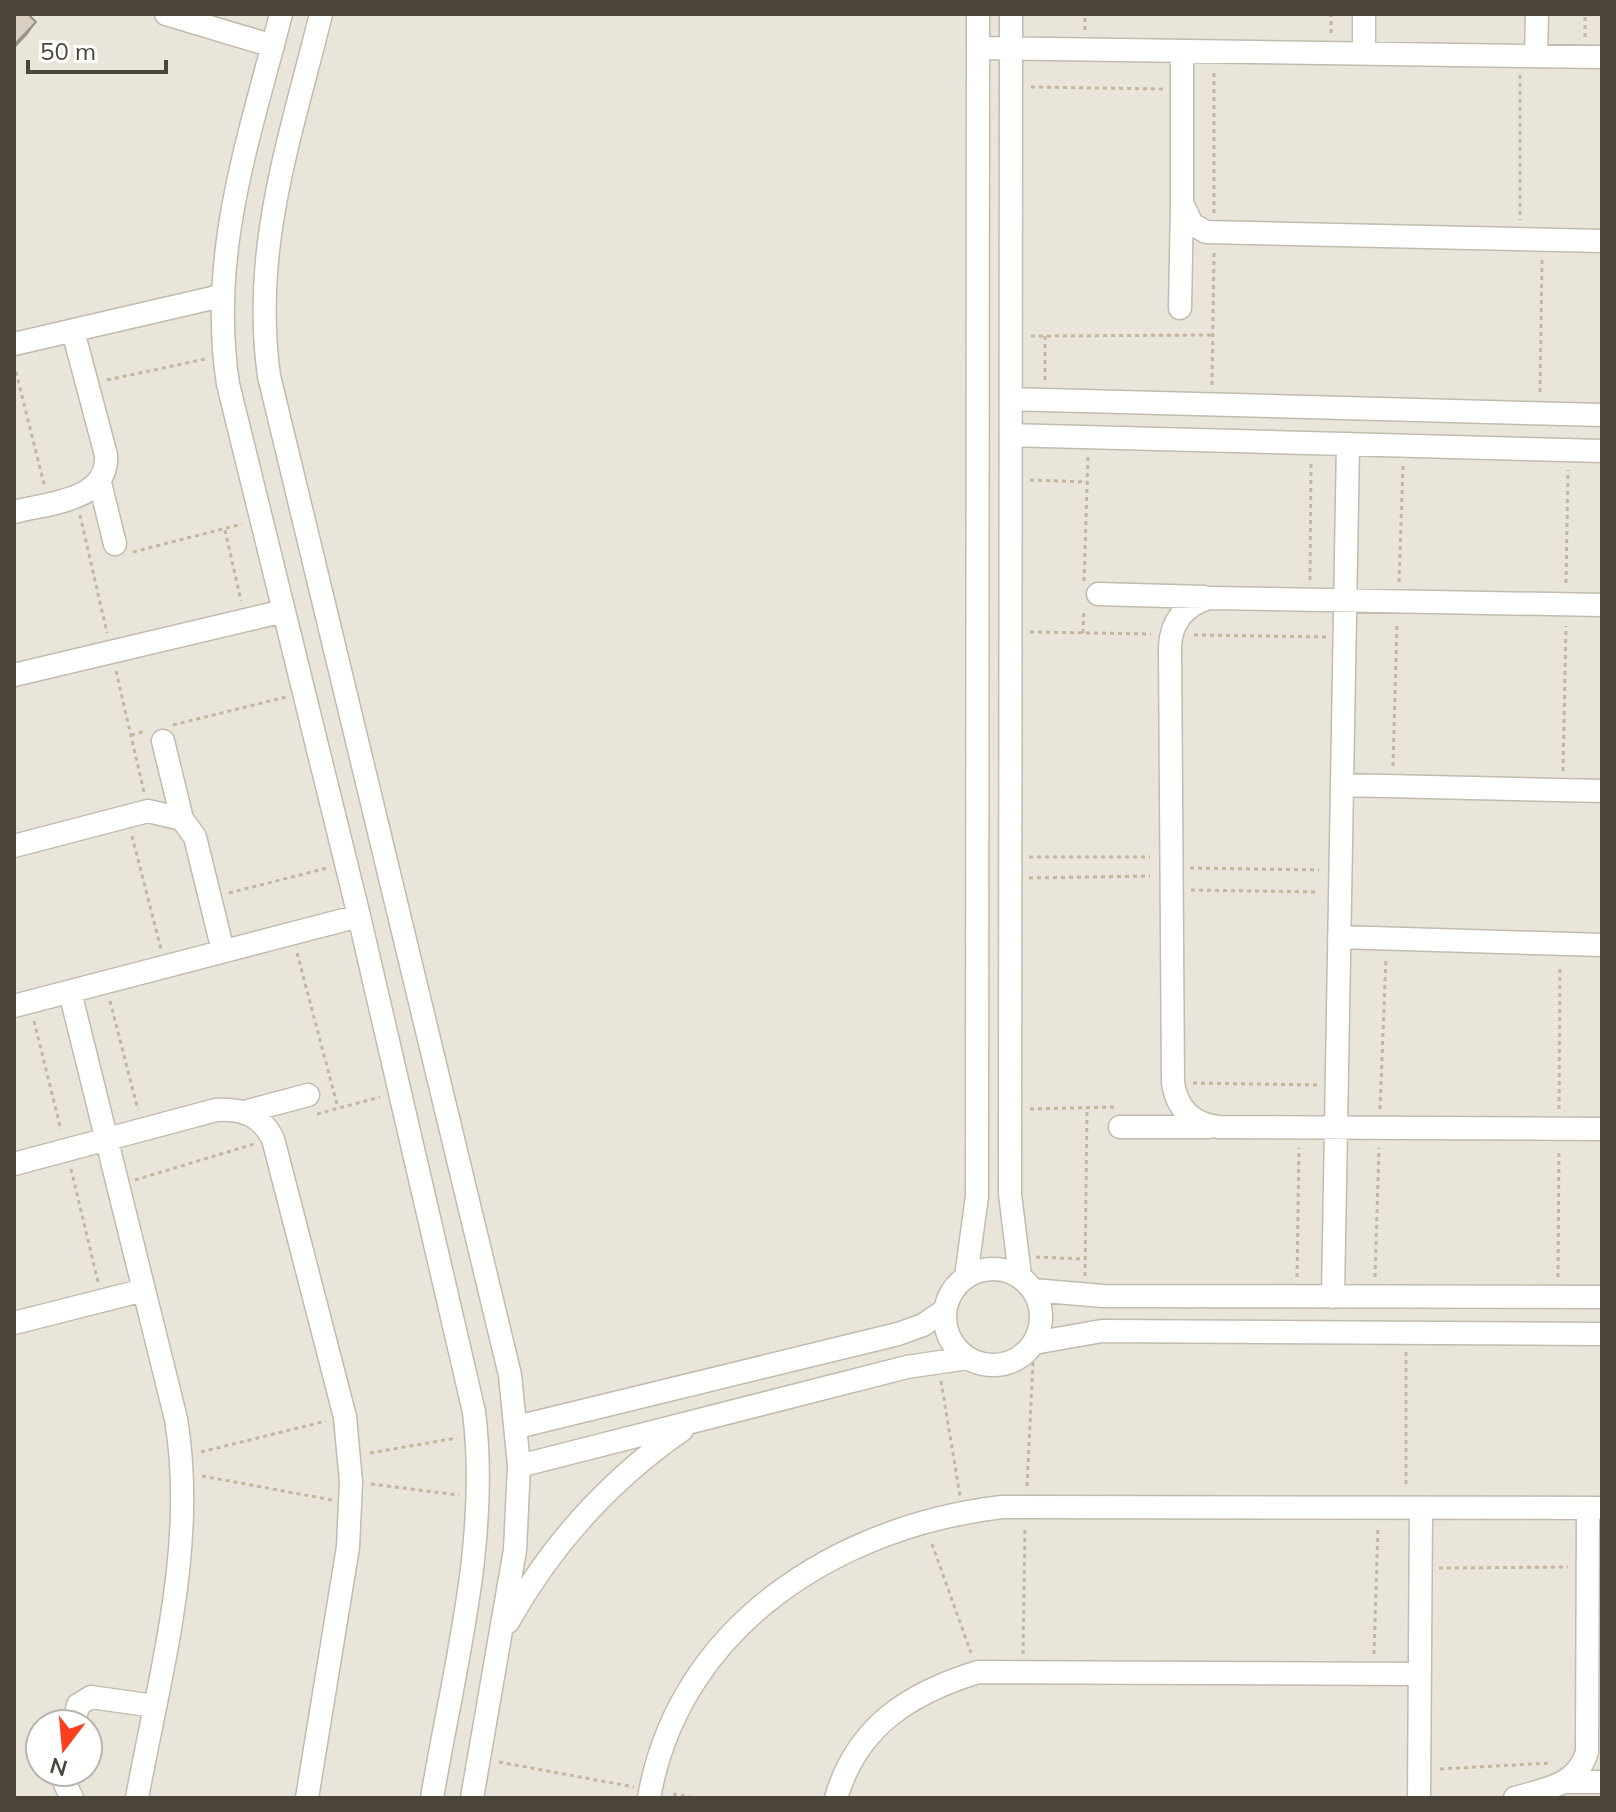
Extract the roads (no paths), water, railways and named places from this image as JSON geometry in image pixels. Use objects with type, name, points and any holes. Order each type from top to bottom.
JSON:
[{"type":"street","points":[[166,14],[273,46]]},
{"type":"street","points":[[281,14],[227,232],[221,296],[224,355],[471,1390],[477,1435],[479,1498],[474,1547],[432,1798]]},
{"type":"street","points":[[321,14],[267,235],[263,291],[267,362],[506,1360],[517,1427],[519,1466],[515,1550],[472,1798]]},
{"type":"street","points":[[966,1277],[977,1196],[978,14]]},
{"type":"street","points":[[519,1466],[938,1361],[968,1358],[999,1365],[1019,1358],[1034,1343],[1041,1322],[1023,1274],[1010,1194],[1011,14]]},
{"type":"street","points":[[1364,14],[1364,53]]},
{"type":"street","points":[[1528,56],[1537,14]]},
{"type":"street","points":[[978,48],[1602,57]]},
{"type":"street","points":[[1180,308],[1182,51]]},
{"type":"street","points":[[1182,203],[1192,224],[1214,234],[1602,241]]},
{"type":"street","points":[[14,344],[221,296]]},
{"type":"street","points":[[73,331],[106,455],[100,483],[117,552]]},
{"type":"street","points":[[1011,399],[1602,415]]},
{"type":"street","points":[[1011,435],[1602,451]]},
{"type":"street","points":[[1333,1297],[1348,444]]},
{"type":"street","points":[[14,512],[75,496],[100,483]]},
{"type":"street","points":[[1088,598],[1602,605]]},
{"type":"street","points":[[1209,598],[1188,607],[1171,634],[1173,1083],[1180,1105],[1187,1114],[1196,1121],[1219,1127]]},
{"type":"street","points":[[14,675],[284,611]]},
{"type":"street","points":[[163,741],[182,819],[195,837],[223,951]]},
{"type":"street","points":[[1342,785],[1602,791]]},
{"type":"street","points":[[14,846],[138,814],[160,811],[182,819]]},
{"type":"street","points":[[22,1004],[359,916]]},
{"type":"street","points":[[1339,937],[1602,945]]},
{"type":"street","points":[[70,992],[144,1290],[183,1465],[183,1542],[137,1798]]},
{"type":"street","points":[[14,1164],[216,1110],[244,1112],[309,1105]]},
{"type":"street","points":[[244,1112],[267,1127],[273,1139],[345,1417],[350,1457],[348,1547],[307,1798]]},
{"type":"street","points":[[1119,1117],[1219,1127],[1602,1129]]},
{"type":"street","points":[[968,1358],[950,1337],[945,1310],[952,1291],[966,1277],[999,1269],[1023,1274],[1085,1296],[1602,1297]]},
{"type":"street","points":[[14,1323],[144,1290]]},
{"type":"street","points":[[517,1427],[898,1334],[923,1325],[945,1310]]},
{"type":"street","points":[[1034,1343],[1102,1331],[1602,1334]]},
{"type":"street","points":[[500,1637],[537,1574],[582,1516],[635,1465],[693,1422]]},
{"type":"street","points":[[650,1794],[676,1711],[706,1666],[750,1617],[813,1568],[848,1548],[923,1520],[962,1512],[1014,1507],[1595,1508],[1588,1567],[1587,1742],[1584,1761],[1565,1782]]},
{"type":"street","points":[[1413,1508],[1420,1568],[1419,1798]]},
{"type":"street","points":[[836,1798],[842,1779],[864,1740],[896,1708],[935,1685],[978,1672],[1419,1674]]},
{"type":"street","points":[[77,1708],[91,1697],[154,1706]]},
{"type":"street","points":[[1515,1798],[1565,1782],[1602,1782]]}]
